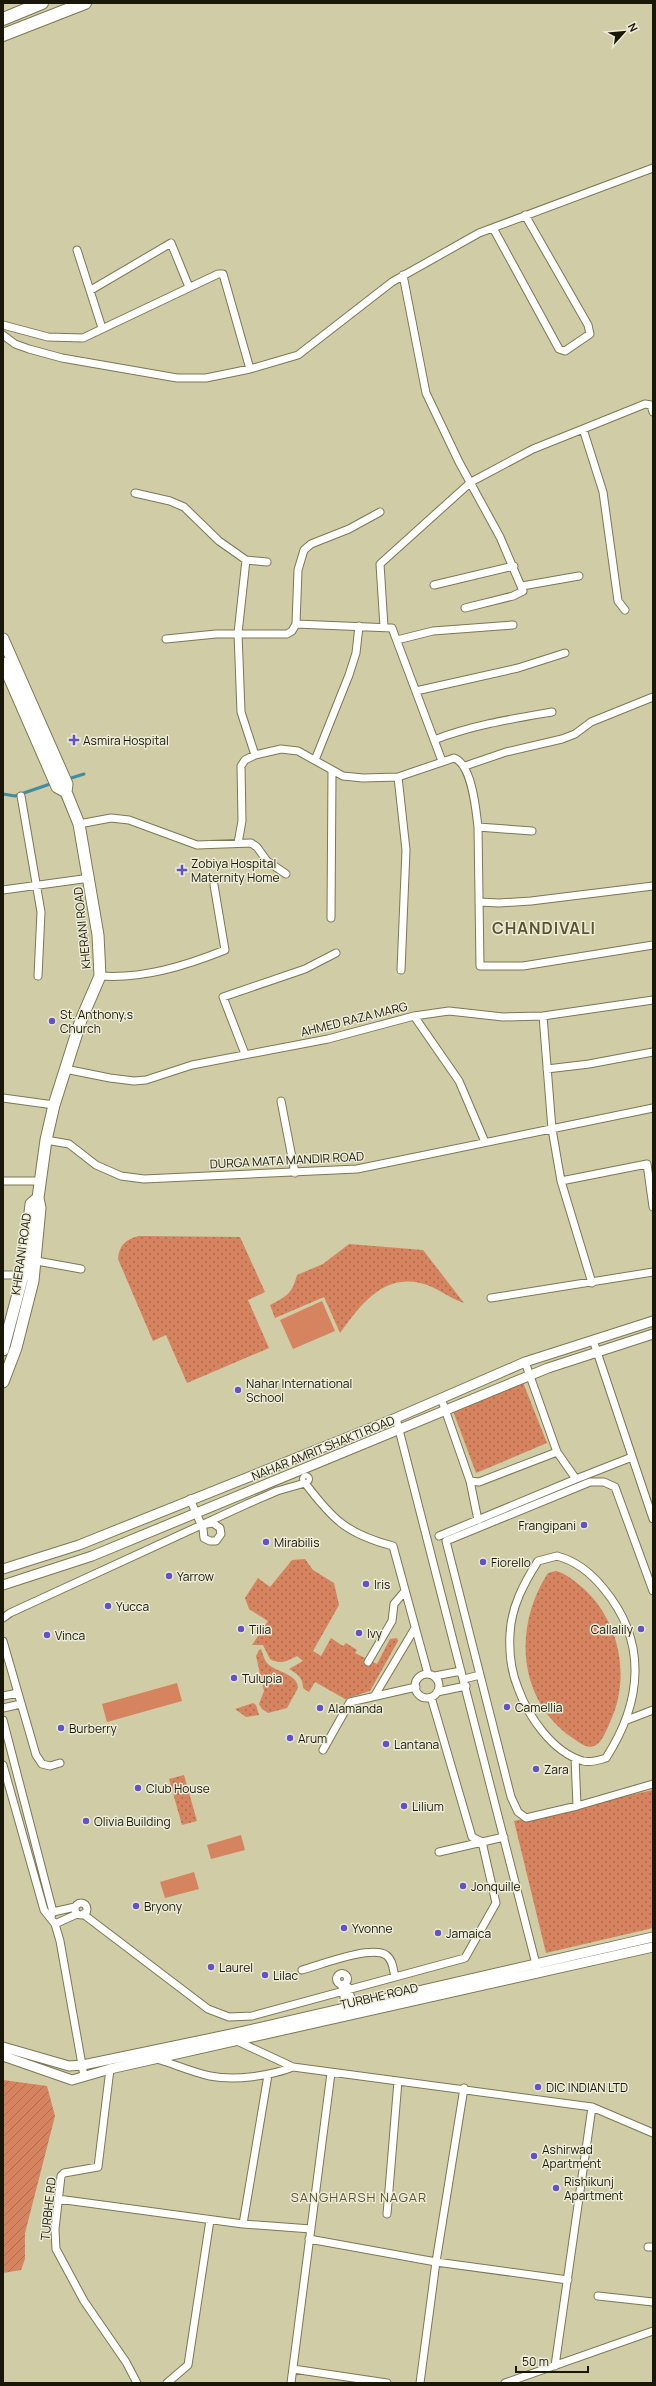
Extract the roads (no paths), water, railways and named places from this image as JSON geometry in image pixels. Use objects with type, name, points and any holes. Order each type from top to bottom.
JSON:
[{"type":"main road","points":[[3,19],[42,3]]},
{"type":"main road","points":[[3,35],[85,3]]},
{"type":"main road","name":"KHERANI ROAD","points":[[3,639],[79,824],[90,878],[98,935],[100,976],[82,1020],[54,1105],[46,1140],[38,1198],[31,1204],[30,1260],[16,1348],[3,1382]]},
{"type":"main road","name":"KHERANI ROAD","points":[[3,663],[61,783]]},
{"type":"main road","name":"KHERANI ROAD","points":[[3,1350],[5,1334],[28,1275]]},
{"type":"street","points":[[3,335],[15,344],[29,350],[62,358],[177,378],[206,378],[250,369],[298,354],[403,275],[493,228],[653,168]]},
{"type":"street","points":[[493,228],[559,349],[565,351],[590,334],[588,325],[525,215]]},
{"type":"street","points":[[91,290],[171,243],[189,287]]},
{"type":"street","points":[[78,250],[102,328]]},
{"type":"street","points":[[3,325],[48,337],[82,338],[189,287],[218,274],[223,274],[250,369]]},
{"type":"street","points":[[403,275],[426,393],[459,462],[471,482],[514,566],[524,591],[513,596],[465,608]]},
{"type":"street","points":[[384,627],[380,564],[471,482],[533,449],[645,404],[651,405],[653,412]]},
{"type":"street","points":[[583,429],[603,492],[618,601],[625,610]]},
{"type":"street","points":[[135,493],[170,501],[184,507],[219,541],[246,560],[267,562]]},
{"type":"street","points":[[166,640],[238,633],[287,634],[292,631],[296,624],[298,570],[304,550],[311,544],[349,529],[380,512]]},
{"type":"street","points":[[246,560],[238,633],[241,712],[255,756]]},
{"type":"street","points":[[434,585],[514,566]]},
{"type":"street","points":[[522,586],[579,576]]},
{"type":"street","points":[[296,624],[392,628],[442,761]]},
{"type":"street","points":[[397,640],[433,631],[513,625]]},
{"type":"street","points":[[315,760],[349,676],[356,653],[359,626]]},
{"type":"street","points":[[416,691],[518,668],[565,653]]},
{"type":"street","points":[[465,766],[506,752],[562,739],[575,734],[591,722],[653,697]]},
{"type":"street","points":[[434,740],[465,728],[552,712]]},
{"type":"street","points":[[238,843],[242,821],[240,766],[245,760],[255,756],[281,749],[298,751],[343,776],[363,778],[398,777],[454,758],[460,760],[465,766],[476,806],[478,827],[480,966],[523,966],[653,945]]},
{"type":"street","points":[[331,918],[332,771]]},
{"type":"street","points":[[398,777],[406,850],[402,970]]},
{"type":"street","points":[[21,796],[41,912],[38,976]]},
{"type":"street","points":[[79,824],[111,818],[128,820],[197,845],[250,843],[257,848],[266,861],[286,874]]},
{"type":"street","points":[[478,827],[532,831]]},
{"type":"street","points":[[3,890],[37,884],[90,878]]},
{"type":"street","points":[[100,976],[118,978],[163,971],[191,964],[225,950],[214,885]]},
{"type":"street","points":[[479,902],[499,903],[531,901],[653,886]]},
{"type":"street","points":[[245,1054],[223,997],[305,969],[336,953]]},
{"type":"street","name":"AHMED RAZA MARG","points":[[65,1069],[110,1078],[146,1080],[192,1065],[328,1039],[414,1016],[445,1012],[503,1017],[543,1016],[653,1000]]},
{"type":"street","points":[[414,1016],[459,1080],[485,1142]]},
{"type":"street","points":[[543,1016],[552,1129],[561,1181],[592,1283]]},
{"type":"street","points":[[547,1069],[589,1064],[653,1052]]},
{"type":"street","points":[[3,1098],[54,1105]]},
{"type":"street","points":[[281,1100],[295,1173]]},
{"type":"street","name":"DURGA MATA MANDIR ROAD","points":[[46,1140],[68,1144],[96,1165],[121,1176],[136,1178],[295,1173],[357,1169],[485,1142],[606,1119],[653,1108]]},
{"type":"street","points":[[561,1181],[647,1164],[653,1207]]},
{"type":"street","points":[[3,1182],[41,1180]]},
{"type":"street","points":[[30,1260],[81,1269]]},
{"type":"street","points":[[491,1298],[653,1272]]},
{"type":"street","points":[[3,1275],[28,1275]]},
{"type":"street","name":"NAHAR AMRIT SHAKTI ROAD","points":[[3,1569],[79,1545],[190,1499],[396,1418],[525,1362],[653,1321]]},
{"type":"street","name":"NAHAR AMRIT SHAKTI ROAD","points":[[3,1585],[92,1556],[199,1512],[303,1473],[509,1384],[653,1334]]},
{"type":"street","points":[[593,1340],[653,1519]]},
{"type":"street","points":[[525,1362],[558,1452],[576,1479]]},
{"type":"street","points":[[502,1372],[509,1384]]},
{"type":"street","points":[[441,1398],[470,1481],[478,1520]]},
{"type":"street","points":[[396,1418],[537,1968],[653,1937]]},
{"type":"street","points":[[470,1481],[479,1482],[558,1452]]},
{"type":"street","points":[[439,1536],[632,1457]]},
{"type":"street","points":[[653,1591],[615,1487],[604,1482],[590,1482],[446,1541],[511,1797],[518,1812],[526,1818],[577,1806],[653,1784]]},
{"type":"street","points":[[3,1618],[10,1613],[202,1527],[277,1491],[305,1483],[323,1507],[343,1526],[366,1539],[393,1546],[415,1628],[431,1675],[439,1686],[434,1695],[472,1837],[482,1842]]},
{"type":"street","points":[[190,1499],[208,1523],[216,1524],[220,1528],[221,1534],[218,1539],[213,1542],[207,1540],[203,1535],[199,1512]]},
{"type":"street","points":[[557,1556],[570,1560],[599,1583],[621,1614],[628,1631],[635,1667],[635,1686],[627,1720],[606,1758],[593,1762],[584,1762],[575,1758],[546,1735],[534,1720],[525,1704],[512,1669],[510,1651],[513,1614],[526,1579],[538,1561],[557,1556]]},
{"type":"street","points":[[368,1662],[392,1621],[394,1604],[405,1591]]},
{"type":"street","points":[[375,1695],[415,1628]]},
{"type":"street","points":[[3,1641],[36,1755],[42,1764],[50,1766],[60,1763]]},
{"type":"street","points":[[461,1670],[420,1676],[416,1687],[421,1696],[434,1695],[465,1683],[480,1675]]},
{"type":"street","points":[[323,1750],[350,1702],[375,1695],[416,1687]]},
{"type":"street","points":[[3,1696],[18,1693]]},
{"type":"street","points":[[3,1708],[21,1704]]},
{"type":"street","points":[[627,1720],[653,1710]]},
{"type":"street","points":[[3,1720],[42,1890]]},
{"type":"street","points":[[575,1758],[577,1806]]},
{"type":"street","points":[[3,1765],[42,1890],[53,1918],[84,2076]]},
{"type":"street","points":[[439,1852],[504,1837]]},
{"type":"street","points":[[53,1918],[78,1912],[208,2008],[229,2017],[252,2016],[345,1987],[396,1977],[465,1958],[496,1903],[482,1842]]},
{"type":"street","points":[[53,1918],[78,1912]]},
{"type":"street","name":"TURBHE ROAD","points":[[3,2056],[64,2079],[72,2080],[110,2069],[237,2041],[351,2011],[537,1968],[653,1947]]},
{"type":"street","points":[[302,1970],[371,1951],[386,1955],[391,1960],[396,1977]]},
{"type":"street","points":[[3,2047],[70,2066],[83,2065],[351,2011],[345,1987]]},
{"type":"street","points":[[237,2041],[293,2067],[331,2073],[464,2088],[592,2106],[653,2133]]},
{"type":"street","points":[[157,2059],[211,2076],[268,2075],[293,2067]]},
{"type":"street","name":"TURBHE RD","points":[[110,2069],[98,2167],[64,2173],[61,2176],[55,2229],[56,2249],[84,2301],[126,2362],[137,2383]]},
{"type":"street","points":[[291,2383],[331,2073]]},
{"type":"street","points":[[243,2224],[268,2075]]},
{"type":"street","points":[[386,2214],[398,2081]]},
{"type":"street","points":[[420,2383],[436,2262],[464,2088]]},
{"type":"street","points":[[555,2366],[592,2106]]},
{"type":"street","points":[[58,2199],[243,2224],[311,2229]]},
{"type":"street","points":[[167,2383],[188,2365],[210,2220]]},
{"type":"street","points":[[309,2239],[436,2262],[568,2280]]},
{"type":"street","points":[[598,2296],[653,2302]]},
{"type":"street","points":[[505,2383],[653,2331]]},
{"type":"street","points":[[293,2369],[388,2383]]},
{"type":"waterway","points":[[68,779],[84,774]]},
{"type":"waterway","points":[[3,794],[15,796],[53,783]]},
{"type":"place","name":"Asmira Hospital","points":[[74,740]]},
{"type":"place","name":"Zobiya Hospital Maternity Home","points":[[182,870]]},
{"type":"place","name":"St. Anthony,s Church","points":[[52,1021]]},
{"type":"place","name":"Nahar International School","points":[[238,1390]]},
{"type":"place","name":"Frangipani","points":[[584,1525]]},
{"type":"place","name":"Mirabilis","points":[[266,1542]]},
{"type":"place","name":"Fiorello","points":[[483,1562]]},
{"type":"place","name":"Yarrow","points":[[169,1576]]},
{"type":"place","name":"Iris","points":[[366,1584]]},
{"type":"place","name":"Yucca","points":[[108,1606]]},
{"type":"place","name":"Tilia","points":[[241,1629]]},
{"type":"place","name":"Callalily","points":[[641,1629]]},
{"type":"place","name":"Ivy","points":[[359,1633]]},
{"type":"place","name":"Vinca","points":[[47,1635]]},
{"type":"place","name":"Tulupia","points":[[234,1678]]},
{"type":"place","name":"Camellia","points":[[507,1707]]},
{"type":"place","name":"Alamanda","points":[[320,1708]]},
{"type":"place","name":"Burberry","points":[[61,1728]]},
{"type":"place","name":"Arum","points":[[290,1738]]},
{"type":"place","name":"Lantana","points":[[386,1744]]},
{"type":"place","name":"Zara","points":[[536,1769]]},
{"type":"place","name":"Club House","points":[[138,1788]]},
{"type":"place","name":"Lilium","points":[[404,1806]]},
{"type":"place","name":"Olivia Building","points":[[86,1821]]},
{"type":"place","name":"Jonquille","points":[[463,1886]]},
{"type":"place","name":"Bryony","points":[[136,1906]]},
{"type":"place","name":"Yvonne","points":[[344,1928]]},
{"type":"place","name":"Jamaica","points":[[438,1933]]},
{"type":"place","name":"Laurel","points":[[211,1967]]},
{"type":"place","name":"Lilac","points":[[265,1975]]},
{"type":"place","name":"DIC INDIAN LTD","points":[[538,2087]]},
{"type":"place","name":"Ashirwad Apartment","points":[[534,2156]]},
{"type":"place","name":"Rishikunj Apartment","points":[[556,2188]]},
{"type":"district","name":"CHANDIVALI","points":[[544,928]]},
{"type":"district","name":"SANGHARSH NAGAR","points":[[359,2197]]}]
